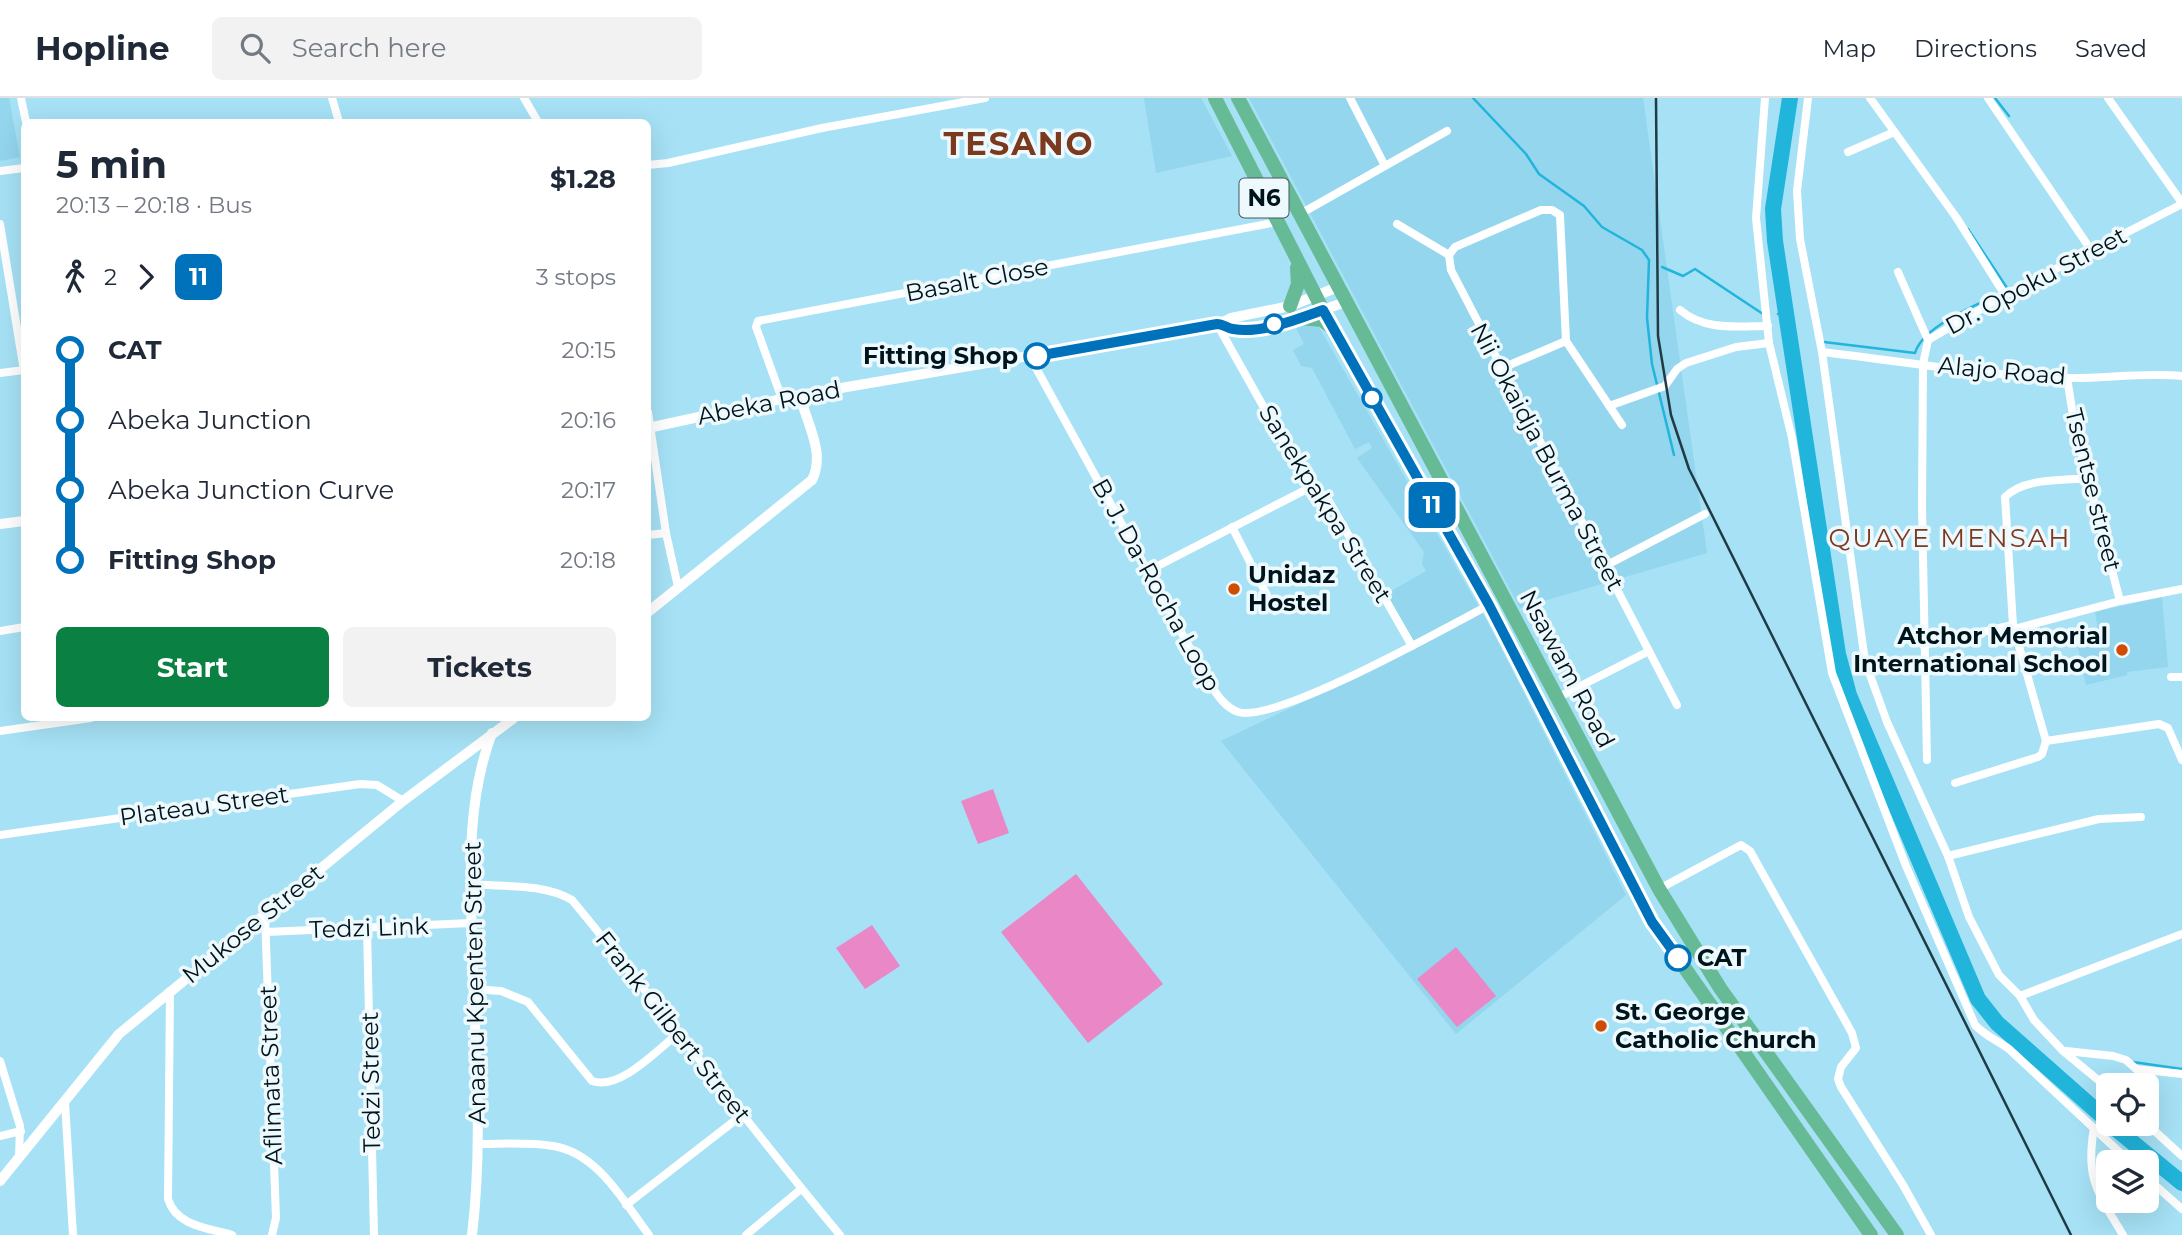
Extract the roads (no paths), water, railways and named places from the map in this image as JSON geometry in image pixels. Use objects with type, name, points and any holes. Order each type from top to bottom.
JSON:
[{"type":"highway","name":"Nsawam Road","points":[[1214,98],[1332,328],[1489,605],[1652,922],[1871,1235]]},
{"type":"highway","name":"Nsawam Road","points":[[1238,98],[1659,889],[1720,988],[1898,1235]]},
{"type":"highway","points":[[1290,306],[1298,285],[1296,259]]},
{"type":"highway","points":[[1300,318],[1322,320],[1332,328]]},
{"type":"street","points":[[21,98],[25,119]]},
{"type":"street","points":[[332,98],[338,119]]},
{"type":"street","points":[[524,98],[536,119]]},
{"type":"street","points":[[651,165],[822,128],[985,98]]},
{"type":"street","points":[[1350,98],[1384,164]]},
{"type":"street","points":[[1765,98],[1756,209],[1769,343],[1792,438],[1832,673],[1945,962],[1982,1033],[1992,1036],[2009,1049],[2117,1150]]},
{"type":"street","points":[[1808,98],[1797,191],[1800,239],[1822,352],[1865,661],[1887,722],[1948,856],[1969,917],[2003,981],[2020,996],[2035,1020],[2063,1051],[2096,1078]]},
{"type":"street","points":[[1870,98],[1892,133],[1956,217],[2005,295]]},
{"type":"street","points":[[1988,98],[2091,250]]},
{"type":"street","points":[[2108,98],[2182,204]]},
{"type":"street","points":[[1300,214],[1384,164],[1447,131]]},
{"type":"street","points":[[1848,152],[1892,133]]},
{"type":"street","points":[[0,171],[21,168]]},
{"type":"street","name":"Dr. Opoku Street","points":[[1927,760],[1923,646],[1923,364],[1928,340],[2005,295],[2182,204]]},
{"type":"street","points":[[1397,224],[1449,259],[1455,247],[1511,220],[1541,210],[1552,210],[1560,215],[1566,341],[1622,425]]},
{"type":"street","name":"Basalt Close","points":[[782,399],[756,327],[758,320],[1277,222]]},
{"type":"street","points":[[0,224],[21,352]]},
{"type":"street","name":"Nii Okaidja Burma Street","points":[[1449,259],[1500,369],[1677,705]]},
{"type":"street","points":[[1898,272],[1928,340]]},
{"type":"street","name":"Abeka Road","points":[[1219,324],[1231,329],[1249,329],[1300,318],[1338,287]]},
{"type":"street","name":"Abeka Road","points":[[651,428],[800,395],[1219,324],[1231,318],[1290,306],[1346,302]]},
{"type":"street","points":[[1680,310],[1691,319],[1708,326],[1768,326]]},
{"type":"street","name":"Sanekpakpa Street","points":[[1219,324],[1309,488],[1326,496],[1412,646]]},
{"type":"street","points":[[1500,369],[1566,341]]},
{"type":"street","points":[[1609,406],[1665,386],[1677,369],[1686,363],[1736,347],[1769,343]]},
{"type":"street","name":"Alajo Road","points":[[1822,352],[2067,378],[2130,374],[2182,376]]},
{"type":"street","name":"B. J. Da-Rocha Loop","points":[[1030,357],[1208,681],[1223,702],[1238,712],[1263,713],[1412,646],[1489,605]]},
{"type":"street","points":[[0,373],[21,370]]},
{"type":"street","name":"Tsentse street","points":[[2067,378],[2076,428],[2120,601]]},
{"type":"street","points":[[651,610],[812,480],[818,468],[817,456],[800,395]]},
{"type":"street","points":[[651,440],[678,587]]},
{"type":"street","points":[[1955,783],[2038,757],[2042,754],[2046,741],[2014,627],[2005,497],[2013,489],[2043,482],[2090,478]]},
{"type":"street","points":[[1148,572],[1309,488]]},
{"type":"street","points":[[1605,566],[1705,514]]},
{"type":"street","points":[[0,524],[21,521]]},
{"type":"street","points":[[1231,527],[1275,611]]},
{"type":"street","points":[[651,536],[666,533]]},
{"type":"street","points":[[1923,646],[2182,589]]},
{"type":"street","points":[[0,631],[21,628]]},
{"type":"street","points":[[1557,698],[1649,651]]},
{"type":"street","points":[[2171,677],[2182,677]]},
{"type":"street","points":[[0,731],[70,721]]},
{"type":"street","name":"Mukose Street","points":[[0,1181],[119,1034],[403,801],[510,721]]},
{"type":"street","points":[[2046,741],[2159,724],[2168,728],[2182,760]]},
{"type":"street","name":"Anaanu Kpenten Street","points":[[472,1235],[478,1144],[470,884],[476,785],[492,733]]},
{"type":"street","name":"Plateau Street","points":[[0,835],[360,784],[377,785],[403,801]]},
{"type":"street","points":[[1948,856],[2099,819],[2141,817]]},
{"type":"street","points":[[1659,889],[1741,845],[1750,851],[1852,1033],[1856,1048],[1841,1067],[1838,1079],[1841,1087],[1931,1235]]},
{"type":"street","name":"Frank Gilbert Street","points":[[470,884],[542,890],[559,893],[572,900],[840,1235]]},
{"type":"street","name":"Aflimata Street","points":[[265,915],[276,1219],[272,1235]]},
{"type":"street","name":"Tedzi Link","points":[[266,932],[471,923]]},
{"type":"street","name":"Tedzi Street","points":[[367,928],[374,1235]]},
{"type":"street","points":[[2020,996],[2182,934]]},
{"type":"street","points":[[473,989],[501,990],[528,1002],[592,1081],[604,1086],[619,1080],[680,1032]]},
{"type":"street","points":[[170,991],[168,1199],[171,1211],[180,1219],[232,1235]]},
{"type":"street","points":[[2063,1051],[2113,1056],[2126,1060],[2136,1069],[2182,1074]]},
{"type":"street","points":[[0,1060],[20,1132],[19,1157]]},
{"type":"street","points":[[65,1102],[73,1235]]},
{"type":"street","points":[[626,1205],[742,1115]]},
{"type":"street","points":[[2094,1128],[2089,1156],[2092,1181],[2123,1235]]},
{"type":"street","points":[[0,1136],[20,1132]]},
{"type":"street","points":[[2159,1135],[2182,1156]]},
{"type":"street","points":[[478,1144],[555,1146],[575,1152],[592,1163],[649,1235]]},
{"type":"street","points":[[746,1235],[802,1189]]},
{"type":"street","points":[[2159,1189],[2182,1209]]},
{"type":"waterway","points":[[1473,98],[1526,154],[1539,174],[1584,206],[1602,227],[1642,250],[1649,260],[1647,318],[1652,364],[1674,455]]},
{"type":"waterway","points":[[1790,98],[1773,209],[1775,241],[1838,654],[1849,695],[1978,999],[1997,1023],[2096,1111]]},
{"type":"waterway","points":[[1995,98],[2009,116]]},
{"type":"waterway","points":[[1968,229],[2007,288]]},
{"type":"waterway","points":[[1662,267],[1683,276],[1695,269],[1763,314]]},
{"type":"waterway","points":[[1824,342],[1915,353],[1920,343],[1938,326],[1998,294]]},
{"type":"waterway","points":[[1778,314],[1787,313]]},
{"type":"waterway","points":[[2133,1062],[2182,1069]]},
{"type":"waterway","points":[[2125,1136],[2182,1183]]},
{"type":"railway","points":[[1656,98],[1658,336],[1671,415],[1689,469],[2071,1235]]},
{"type":"place","name":"Fitting Shop","points":[[1037,356]]},
{"type":"place","name":"Unidaz Hostel","points":[[1234,589]]},
{"type":"place","name":"Atchor Memorial International School","points":[[2122,650]]},
{"type":"place","name":"CAT","points":[[1678,958]]},
{"type":"place","name":"St. George Catholic Church","points":[[1601,1026]]},
{"type":"district","name":"TESANO","points":[[1019,144]]},
{"type":"district","name":"QUAYE MENSAH","points":[[1950,538]]}]
